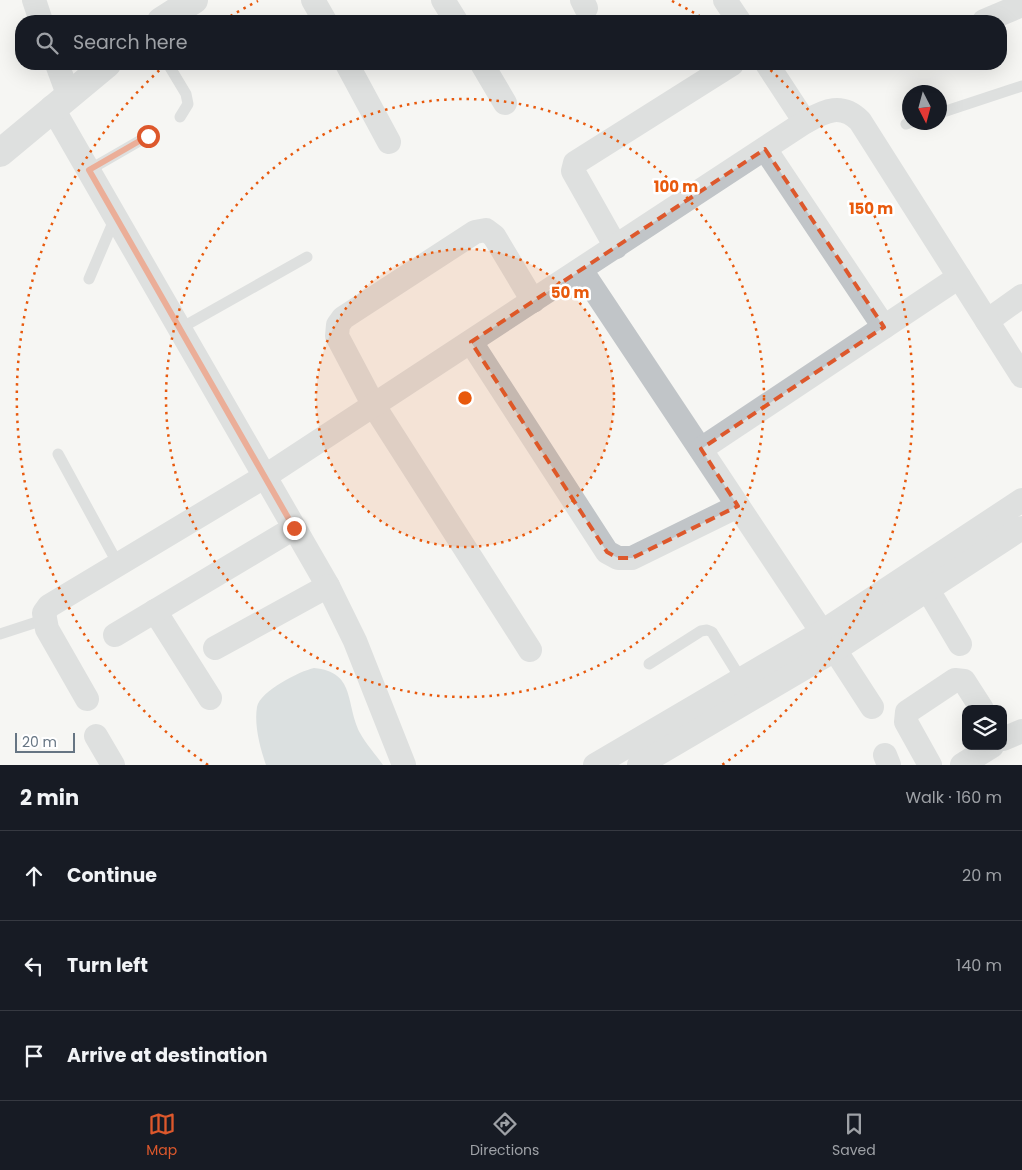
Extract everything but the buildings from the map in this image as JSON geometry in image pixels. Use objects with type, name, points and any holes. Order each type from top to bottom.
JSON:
[{"type":"street","points":[[34,0],[39,15]]},
{"type":"street","points":[[170,15],[194,0]]},
{"type":"street","points":[[314,0],[322,15]]},
{"type":"street","points":[[444,0],[453,15]]},
{"type":"street","points":[[725,0],[735,15]]},
{"type":"street","points":[[998,15],[1022,5]]},
{"type":"street","points":[[57,70],[60,101],[89,170],[328,586],[355,642],[404,765]]},
{"type":"street","points":[[0,153],[99,70]]},
{"type":"street","points":[[350,70],[389,142]]},
{"type":"street","points":[[486,70],[505,103]]},
{"type":"street","points":[[616,247],[573,171],[575,162],[722,70]]},
{"type":"street","points":[[771,70],[805,122]]},
{"type":"street","points":[[87,699],[43,620],[44,613],[49,606],[264,477],[805,122],[835,109],[850,111],[860,121],[1022,376]]},
{"type":"street","points":[[765,149],[884,327]]},
{"type":"street","points":[[530,650],[374,406],[337,336],[338,325],[343,318],[475,232],[486,230],[494,236],[533,301]]},
{"type":"street","points":[[581,270],[872,706]]},
{"type":"street","points":[[701,449],[959,277]]},
{"type":"street","points":[[987,320],[1022,296]]},
{"type":"street","points":[[471,342],[607,552],[618,558],[632,558],[738,506]]},
{"type":"street","points":[[639,765],[828,641],[1022,500]]},
{"type":"street","points":[[115,635],[294,528]]},
{"type":"street","points":[[595,765],[741,679],[828,641],[928,590],[1022,528]]},
{"type":"street","points":[[215,648],[328,586]]},
{"type":"street","points":[[928,590],[960,644]]},
{"type":"street","points":[[155,611],[210,698]]},
{"type":"street","points":[[930,765],[906,722],[907,712],[954,680],[960,679],[964,681],[979,705]]},
{"type":"street","points":[[1007,737],[1022,731]]},
{"type":"street","points":[[96,736],[107,763]]},
{"type":"street","points":[[962,765],[986,750]]},
{"type":"lane","points":[[172,70],[186,94],[188,104],[185,112],[180,117]]},
{"type":"lane","points":[[947,112],[1022,86]]},
{"type":"lane","points":[[89,170],[148,136]]},
{"type":"lane","points":[[89,280],[116,217]]},
{"type":"lane","points":[[181,328],[307,257]]},
{"type":"lane","points":[[58,454],[118,564]]},
{"type":"lane","points":[[0,634],[43,620]]},
{"type":"lane","points":[[649,664],[701,631],[707,630],[712,632],[741,679]]},
{"type":"highlighted area","points":[[765,149],[884,327],[701,449],[738,506],[632,558],[618,558],[607,552],[471,342]]},
{"type":"shaded area","points":[[314,668],[327,671],[337,676],[343,682],[360,733],[383,765],[266,765],[257,729],[257,707],[265,695],[273,688],[300,673]]},
{"type":"route","points":[[148,136],[89,170],[294,528]]}]
